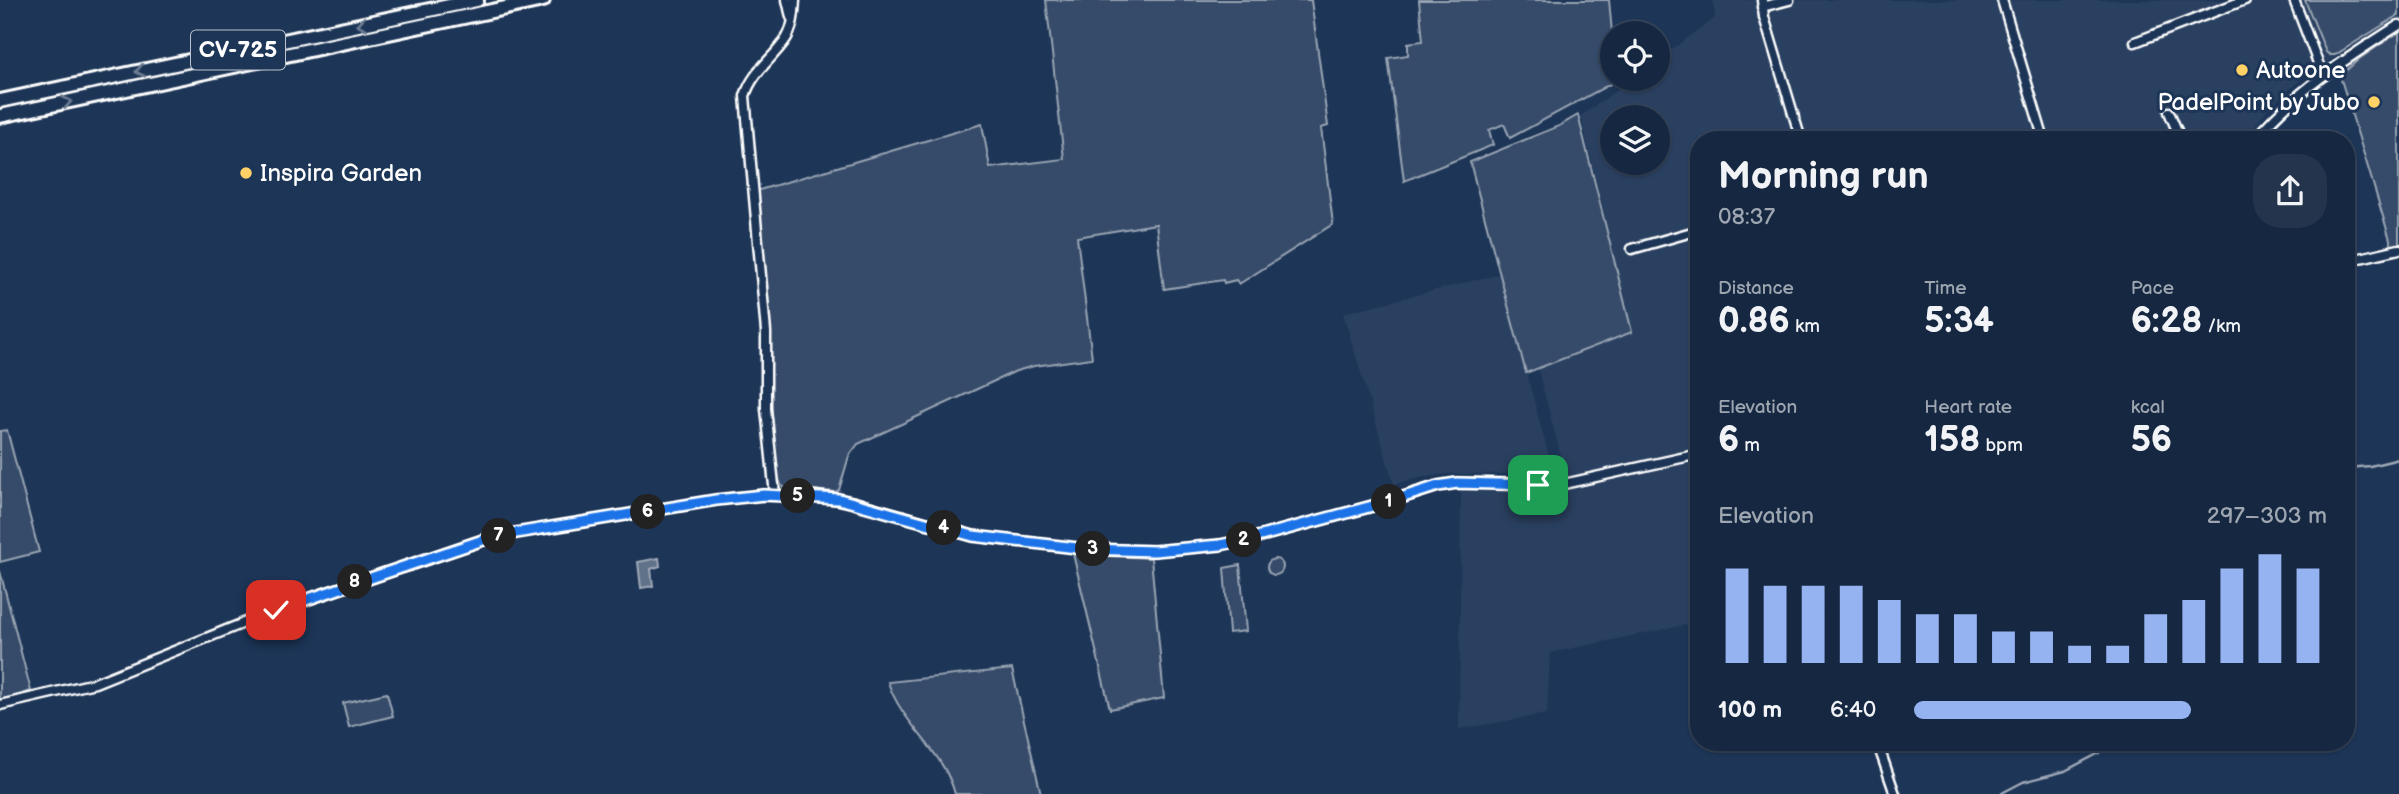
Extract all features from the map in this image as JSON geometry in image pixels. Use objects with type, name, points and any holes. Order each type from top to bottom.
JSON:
[{"type":"main road","name":"CV-725","points":[[0,102],[477,0]]},
{"type":"main road","name":"CV-725","points":[[0,116],[543,0]]},
{"type":"street","points":[[787,0],[793,23]]},
{"type":"street","points":[[775,495],[766,409],[766,332],[745,96],[753,77],[785,41],[793,23],[795,0]]},
{"type":"street","points":[[1789,0],[1762,3],[1798,131]]},
{"type":"street","points":[[2002,0],[2041,131]]},
{"type":"street","points":[[2136,42],[2245,0]]},
{"type":"street","points":[[2294,0],[2323,76]]},
{"type":"street","points":[[2262,131],[2279,112],[2323,76],[2399,25]]},
{"type":"street","points":[[2169,112],[2177,131]]},
{"type":"street","points":[[1632,249],[1690,233]]},
{"type":"street","points":[[2355,259],[2399,249]]},
{"type":"street","points":[[0,705],[95,683],[276,610],[492,537],[716,500],[775,495],[839,499],[973,536],[1086,549],[1154,551],[1220,545],[1250,539],[1447,484],[1564,484],[1690,456]]},
{"type":"street","points":[[1880,751],[1895,794]]},
{"type":"shaded area","points":[[1046,0],[1311,0],[1328,126],[1321,128],[1333,224],[1239,284],[1236,280],[1224,283],[1223,280],[1164,289],[1156,224],[1077,237],[1092,358],[1016,371],[858,444],[849,456],[839,490],[835,492],[785,488],[781,485],[777,473],[771,404],[771,334],[756,191],[982,124],[990,168],[1064,159]]},
{"type":"shaded area","points":[[1419,0],[1609,0],[1611,21],[1600,21],[1600,90],[1510,138],[1504,124],[1489,130],[1493,145],[1404,181],[1388,58],[1408,55],[1408,43],[1423,41]]},
{"type":"shaded area","points":[[1713,0],[2399,0],[2399,15],[2300,80],[2267,109],[2251,131],[1690,131],[1690,624],[1550,653],[1547,714],[1459,729],[1461,482],[1525,474],[1449,474],[1394,484],[1343,313],[1500,274],[1553,472],[1565,471],[1537,366],[1632,332],[1581,116],[1615,91],[1670,91],[1670,51],[1715,18]]},
{"type":"shaded area","points":[[2305,0],[2399,0],[2399,15],[2335,55],[2330,55],[2326,52]]},
{"type":"shaded area","name":"PadelPoint by Jubo","points":[[2399,32],[2399,244],[2392,246],[2340,76],[2359,59]]},
{"type":"shaded area","points":[[1578,115],[1632,332],[1526,373],[1470,162],[1559,126]]},
{"type":"shaded area","points":[[7,430],[39,552],[0,562],[0,431]]},
{"type":"shaded area","points":[[1073,554],[1151,558],[1164,698],[1110,709]]},
{"type":"shaded area","points":[[659,558],[660,566],[651,569],[653,586],[641,588],[638,562]]},
{"type":"shaded area","points":[[1272,559],[1278,559],[1283,567],[1281,573],[1272,575],[1267,570],[1267,564]]},
{"type":"shaded area","points":[[1240,565],[1246,631],[1229,633],[1224,568]]},
{"type":"shaded area","points":[[0,571],[31,691],[0,701]]},
{"type":"shaded area","points":[[1012,669],[1041,794],[955,794],[942,764],[902,711],[888,682]]},
{"type":"shaded area","points":[[387,693],[393,716],[349,727],[343,703]]},
{"type":"waterway","points":[[2355,467],[2399,459]]},
{"type":"waterway","points":[[2000,794],[2023,782],[2065,771],[2103,751]]},
{"type":"place","name":"Autoone","points":[[2242,70]]},
{"type":"place","name":"PadelPoint by Jubo","points":[[2374,102]]},
{"type":"place","name":"Inspira Garden","points":[[246,173]]},
{"type":"route","points":[[276,610],[492,537],[716,500],[764,495],[839,499],[973,536],[1086,549],[1154,551],[1220,545],[1250,539],[1438,486],[1457,483],[1538,485]]}]
